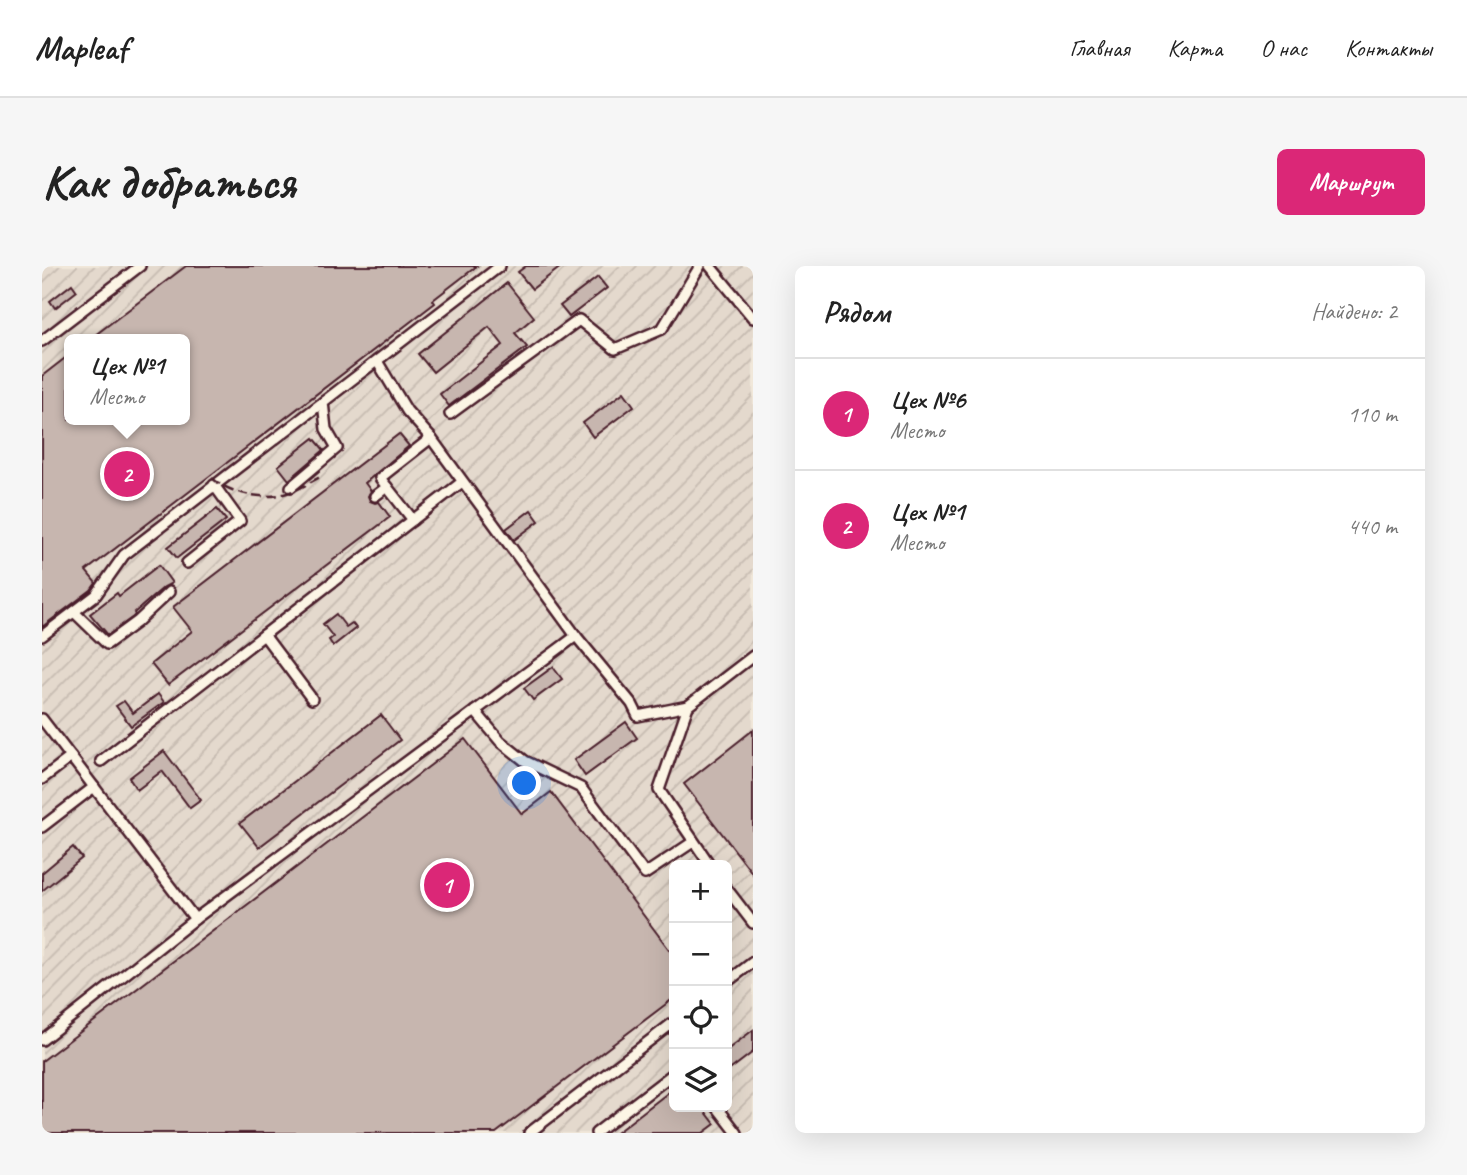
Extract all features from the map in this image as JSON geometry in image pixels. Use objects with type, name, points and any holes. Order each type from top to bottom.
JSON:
[{"type":"lane","points":[[42,341],[139,266]]},
{"type":"lane","points":[[42,636],[96,596],[124,555],[500,266]]},
{"type":"lane","points":[[450,414],[579,320],[615,349],[662,329],[700,266]]},
{"type":"lane","points":[[710,266],[753,318]]},
{"type":"lane","points":[[377,360],[407,411],[430,438],[576,636],[632,704],[638,716],[688,706],[753,656]]},
{"type":"lane","points":[[291,488],[337,448],[326,429],[323,402]]},
{"type":"lane","points":[[413,520],[380,478],[430,438]]},
{"type":"lane","points":[[102,761],[462,482]]},
{"type":"lane","points":[[187,563],[240,521],[214,485]]},
{"type":"lane","points":[[375,496],[387,487]]},
{"type":"lane","points":[[74,612],[107,644],[137,622],[169,592]]},
{"type":"lane","points":[[264,635],[312,699]]},
{"type":"lane","points":[[42,1040],[195,919],[576,636]]},
{"type":"lane","points":[[688,706],[659,790],[706,860]]},
{"type":"lane","points":[[475,710],[500,741],[525,761],[582,788],[645,874],[693,842]]},
{"type":"lane","points":[[42,719],[195,919]]},
{"type":"lane","points":[[42,779],[71,757]]},
{"type":"lane","points":[[42,827],[94,787]]},
{"type":"lane","points":[[732,895],[753,923]]},
{"type":"lane","points":[[732,978],[753,962]]},
{"type":"lane","points":[[529,1133],[669,1026]]},
{"type":"lane","points":[[596,1133],[669,1077]]},
{"type":"lane","points":[[720,1112],[737,1133]]},
{"type":"shaded area","points":[[42,266],[753,266],[753,1133],[42,1133]]},
{"type":"building","points":[[186,266],[477,266],[433,300],[435,303],[86,571],[96,583],[91,590],[42,627],[42,376],[64,359],[64,425],[190,425],[190,334],[97,334]]},
{"type":"building","points":[[526,266],[562,266],[532,289],[518,272]]},
{"type":"building","points":[[598,277],[607,288],[569,317],[560,306]]},
{"type":"building","points":[[507,283],[534,317],[515,333],[527,347],[449,406],[440,394],[503,345],[489,327],[433,372],[418,354]]},
{"type":"building","points":[[72,284],[77,291],[55,308],[50,301]]},
{"type":"building","points":[[624,392],[634,406],[593,437],[583,423]]},
{"type":"building","points":[[399,434],[409,446],[365,483],[371,491],[368,496],[370,501],[379,502],[390,517],[168,685],[151,664],[192,631],[173,607]]},
{"type":"building","points":[[314,438],[324,450],[289,480],[278,466]]},
{"type":"building","points":[[217,509],[226,520],[177,558],[168,547]]},
{"type":"building","points":[[531,510],[539,521],[514,540],[506,529]]},
{"type":"building","points":[[159,565],[172,583],[108,635],[90,614],[117,593],[119,596]]},
{"type":"building","points":[[336,614],[346,627],[352,623],[356,628],[333,646],[329,640],[333,637],[323,624]]},
{"type":"building","points":[[553,667],[562,679],[533,700],[524,688]]},
{"type":"building","points":[[158,694],[164,702],[131,726],[116,706],[124,701],[133,713]]},
{"type":"building","points":[[381,715],[400,740],[259,847],[240,823]]},
{"type":"building","points":[[626,722],[637,738],[585,776],[574,760]]},
{"type":"building","points":[[753,730],[753,874],[684,784]]},
{"type":"building","points":[[465,739],[522,814],[551,792],[669,949],[669,1002],[496,1133],[42,1133],[42,1061]]},
{"type":"building","points":[[164,751],[201,800],[190,808],[162,771],[137,790],[129,778]]},
{"type":"building","points":[[73,847],[82,858],[42,891],[42,873]]},
{"type":"building","points":[[753,1030],[753,1052],[732,1068],[732,1046]]},
{"type":"building","points":[[669,1092],[669,1112],[706,1112],[715,1124],[703,1133],[616,1133]]},
{"type":"railway","points":[[212,478],[229,489],[249,495],[270,496],[294,491],[320,477]]},
{"type":"place","name":"Цех №1","points":[[127,474]]},
{"type":"place","name":"Цех №6","points":[[447,885]]}]
